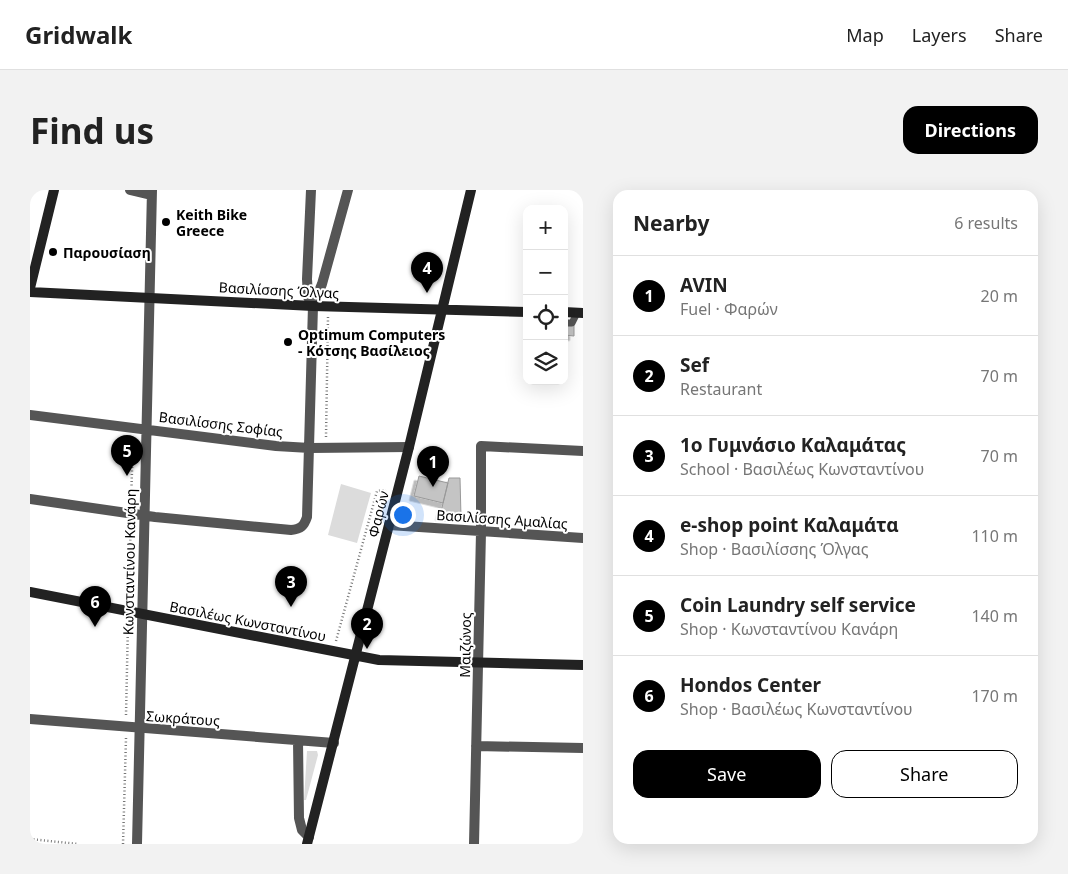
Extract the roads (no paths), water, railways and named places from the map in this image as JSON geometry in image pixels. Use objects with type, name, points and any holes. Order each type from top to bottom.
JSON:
[{"type":"street","points":[[30,288],[54,190]]},
{"type":"street","points":[[130,190],[151,193]]},
{"type":"street","points":[[311,190],[307,279],[308,297],[313,306]]},
{"type":"street","points":[[30,499],[143,516],[291,530],[300,529],[305,524],[307,517],[313,306],[322,284],[348,190]]},
{"type":"street","name":"Φαρών","points":[[308,840],[409,447],[471,190]]},
{"type":"street","name":"Κωνσταντίνου Κανάρη","points":[[136,844],[151,193]]},
{"type":"street","name":"Βασιλίσσης Όλγας","points":[[30,292],[313,306],[523,312]]},
{"type":"street","name":"Βασιλίσσης Σοφίας","points":[[30,415],[276,446],[310,448],[409,447]]},
{"type":"street","name":"Μαιζώνος","points":[[474,844],[481,532],[481,446],[583,451]]},
{"type":"street","name":"Βασιλίσσης Αμαλίας","points":[[389,525],[583,538]]},
{"type":"street","name":"Βασιλέως Κωνσταντίνου","points":[[30,592],[355,656],[384,660],[583,665]]},
{"type":"street","name":"Σωκράτους","points":[[30,719],[334,743]]},
{"type":"street","points":[[298,741],[299,818],[302,830],[308,840]]},
{"type":"street","points":[[476,746],[583,748]]},
{"type":"lane","points":[[568,323],[572,323],[580,313]]},
{"type":"place","name":"Keith Bike Greece","points":[[166,222]]},
{"type":"place","name":"Παρουσίαση","points":[[53,252]]},
{"type":"place","name":"e-shop point Καλαμάτα","points":[[427,293]]},
{"type":"place","name":"Optimum Computers - Κότσης Βασίλειος","points":[[288,342]]},
{"type":"place","name":"Coin Laundry self service","points":[[127,476]]},
{"type":"place","name":"AVIN","points":[[433,487]]},
{"type":"place","name":"1ο Γυμνάσιο Καλαμάτας","points":[[291,607]]},
{"type":"place","name":"Hondos Center","points":[[95,627]]},
{"type":"place","name":"Sef","points":[[367,649]]}]
